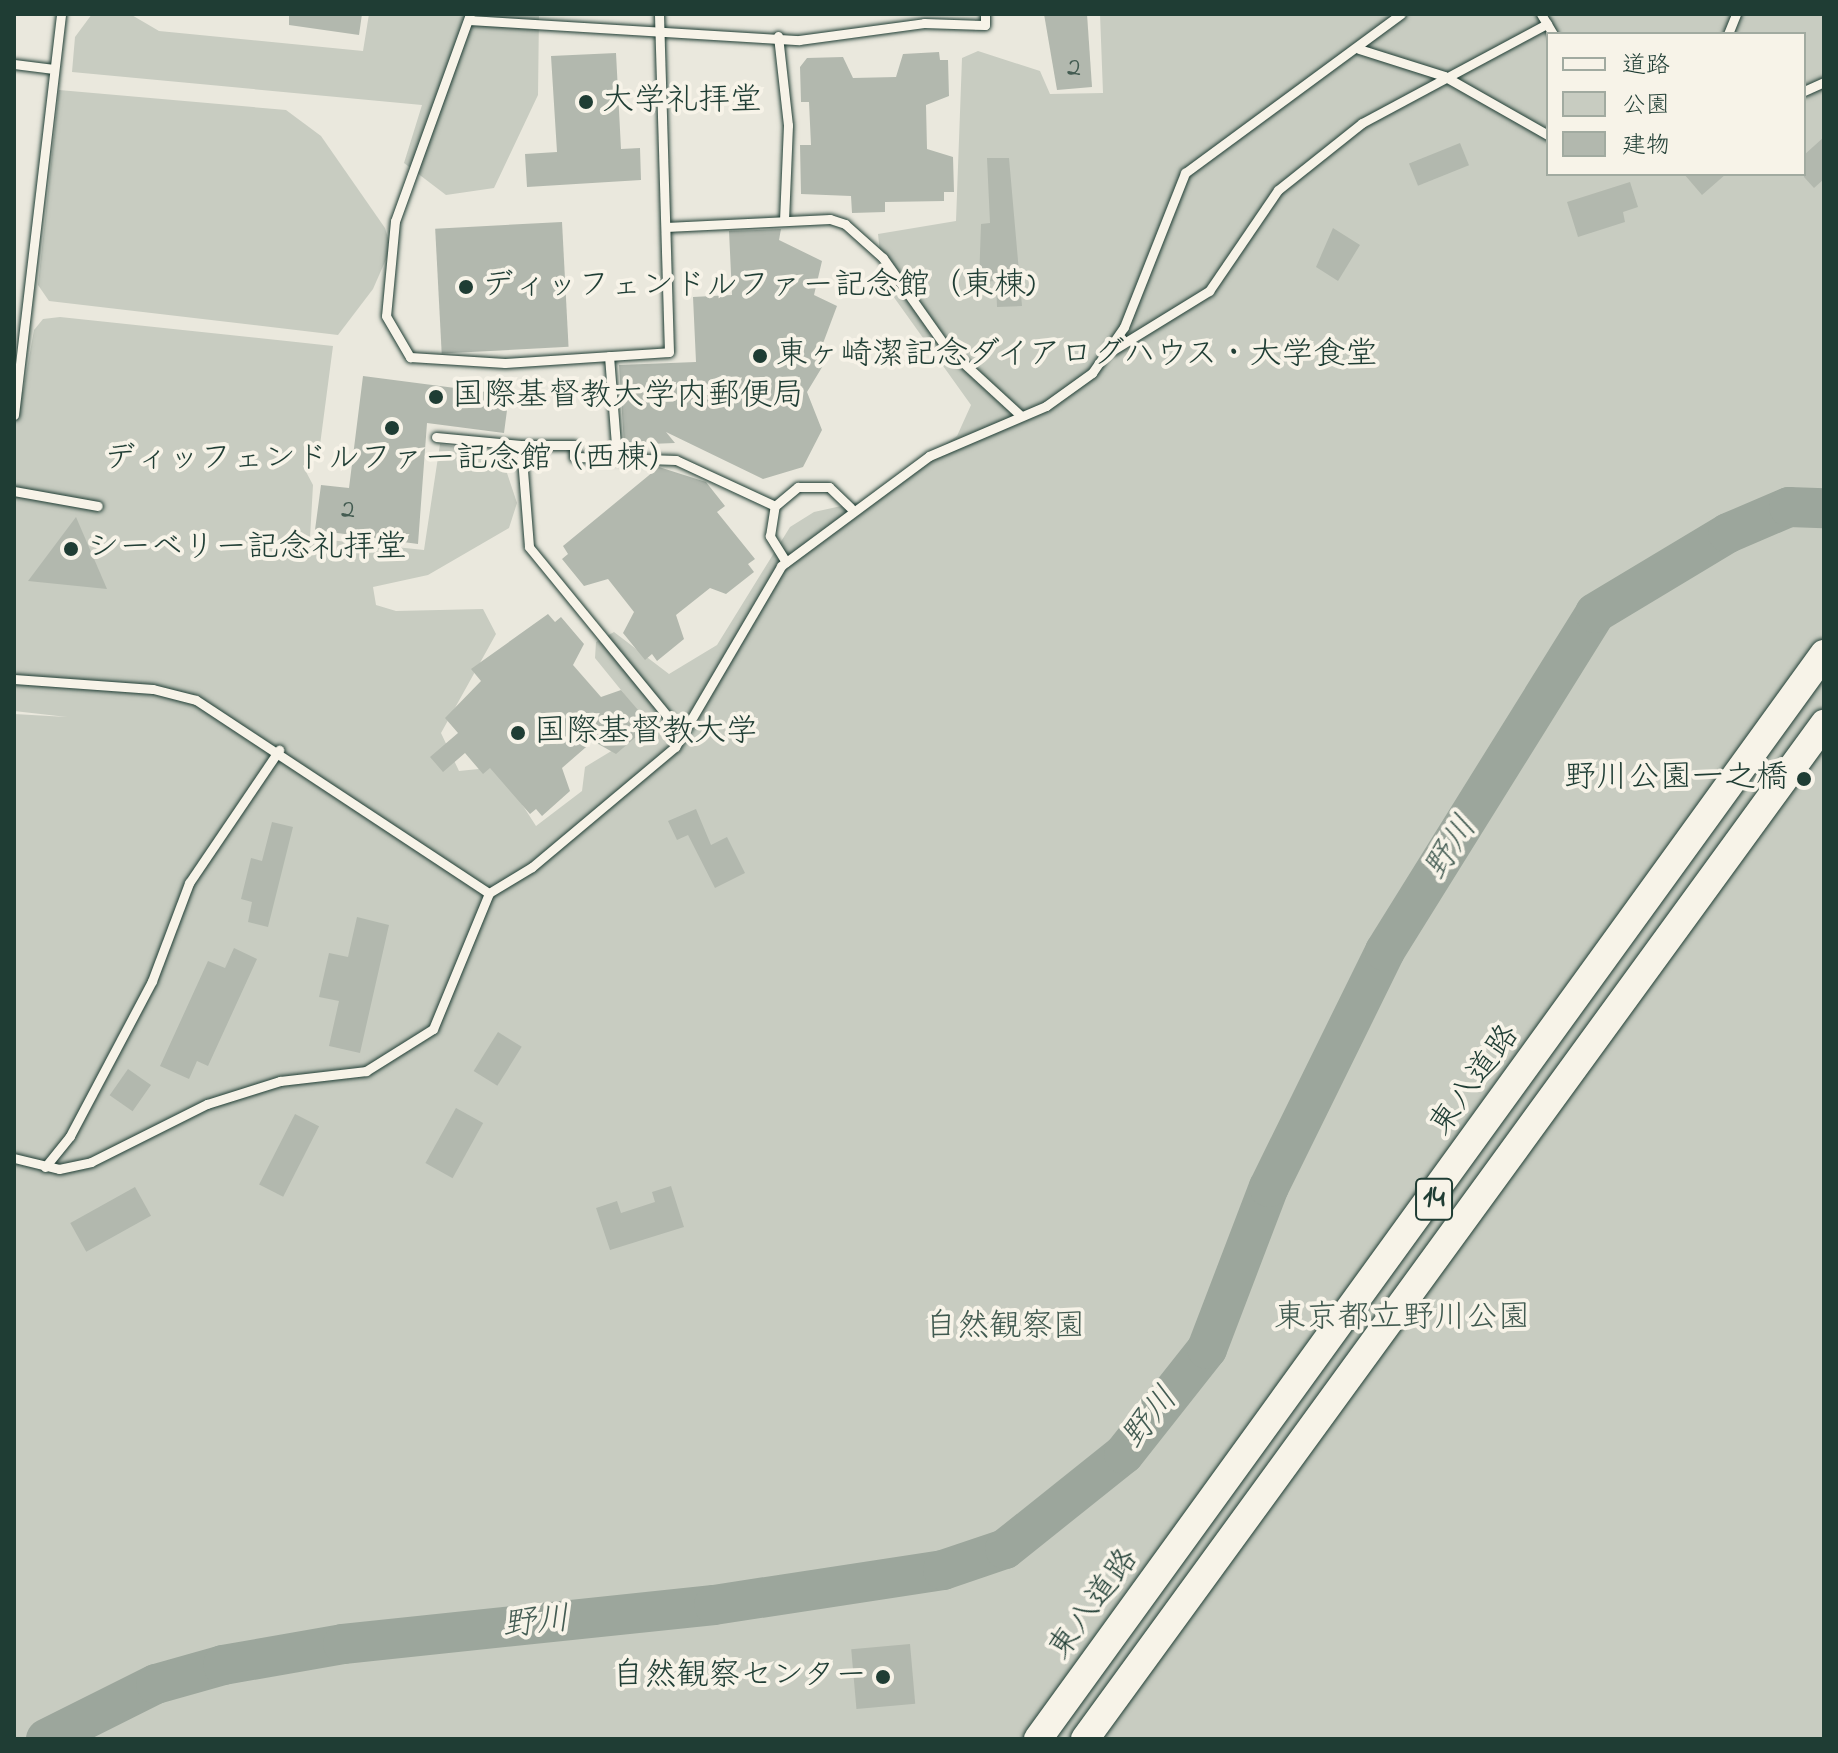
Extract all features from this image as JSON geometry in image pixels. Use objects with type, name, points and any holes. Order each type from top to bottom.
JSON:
[{"type":"main road","name":"東八道路","points":[[1038,1739],[1824,654]]},
{"type":"main road","name":"14","points":[[1085,1739],[1824,724]]},
{"type":"lane","points":[[14,415],[61,14]]},
{"type":"lane","points":[[659,14],[659,28],[666,227],[669,352],[505,363],[410,357],[386,316],[395,221],[470,17],[659,28],[778,36],[985,25],[985,14]]},
{"type":"lane","points":[[1113,350],[1185,173],[1359,49],[1401,14]]},
{"type":"lane","points":[[1541,14],[1552,32]]},
{"type":"lane","points":[[14,1158],[45,1167],[114,1154],[182,1113],[280,1081],[366,1071],[414,1044],[445,1011],[472,923],[489,893],[657,766],[683,735],[786,562],[851,508],[929,456],[1021,416],[1092,373],[1113,350],[1209,291],[1298,171],[1362,123],[1444,76],[1547,24]]},
{"type":"lane","points":[[778,36],[788,125],[784,220]]},
{"type":"lane","points":[[1359,49],[1444,76],[1546,134]]},
{"type":"lane","points":[[14,64],[54,69]]},
{"type":"lane","points":[[666,227],[830,219],[866,237],[945,346],[1021,416]]},
{"type":"lane","points":[[609,356],[617,458]]},
{"type":"lane","points":[[436,437],[521,445],[574,445],[574,457],[676,460],[775,506]]},
{"type":"lane","points":[[521,445],[529,547],[683,735]]},
{"type":"lane","points":[[786,562],[770,536],[775,506],[798,487],[829,487],[851,508]]},
{"type":"lane","points":[[14,491],[98,506]]},
{"type":"lane","points":[[14,679],[153,689],[196,700],[279,750],[489,893]]},
{"type":"lane","points":[[45,1167],[70,1136],[152,981],[189,883],[279,750]]},
{"type":"green space","points":[[92,14],[130,14],[159,31],[363,51],[369,14],[539,14],[538,95],[494,188],[446,195],[404,163],[422,105],[72,72],[75,37]]},
{"type":"green space","points":[[1100,14],[1824,14],[1824,1739],[14,1739],[14,714],[67,717],[14,711],[14,394],[23,392],[34,330],[43,319],[60,317],[333,346],[320,445],[303,466],[313,485],[310,538],[424,550],[440,444],[501,455],[517,503],[509,528],[428,575],[373,587],[376,605],[396,611],[483,609],[496,634],[441,733],[459,771],[498,767],[536,826],[582,791],[585,767],[651,727],[595,658],[596,642],[614,632],[669,674],[717,645],[790,527],[814,512],[864,501],[957,436],[971,405],[883,282],[878,234],[956,221],[962,58],[978,51],[1040,71],[1050,94],[1103,93]]},
{"type":"green space","points":[[59,90],[286,110],[321,136],[385,228],[391,248],[373,289],[338,335],[49,301],[38,285]]},
{"type":"building","points":[[289,14],[362,14],[359,35],[289,25]]},
{"type":"building","points":[[1044,14],[1087,14],[1092,87],[1057,90]]},
{"type":"building","points":[[939,52],[940,60],[948,60],[949,96],[926,105],[927,149],[953,157],[954,192],[944,192],[944,201],[885,202],[885,212],[852,213],[851,196],[801,194],[800,145],[811,145],[809,102],[801,102],[800,67],[807,58],[843,57],[853,78],[896,77],[903,54]]},
{"type":"building","name":"大学礼拝堂","points":[[616,53],[621,149],[640,148],[641,180],[527,187],[525,154],[557,152],[551,56]]},
{"type":"building","points":[[1824,137],[1824,179],[1814,188],[1804,177],[1806,153]]},
{"type":"building","points":[[1460,143],[1469,165],[1418,186],[1409,164]]},
{"type":"building","points":[[987,158],[1009,158],[1022,306],[997,307],[996,281],[979,282],[981,224],[990,223]]},
{"type":"building","points":[[1686,176],[1724,176],[1702,195]]},
{"type":"building","points":[[1630,182],[1638,207],[1623,212],[1625,222],[1578,237],[1567,202]]},
{"type":"building","name":"ディッフェンドルファー記念館（東棟)","points":[[562,222],[569,347],[442,353],[435,229]]},
{"type":"building","points":[[1333,228],[1360,245],[1338,281],[1316,267]]},
{"type":"building","name":"東ヶ崎潔記念ダイアログハウス・大学食堂","points":[[781,229],[779,240],[822,261],[814,295],[837,306],[819,354],[827,359],[807,392],[822,430],[803,467],[763,479],[666,432],[675,443],[624,445],[619,365],[696,362],[693,297],[732,295],[729,231]]},
{"type":"building","name":"ディッフェンドルファー記念館（西棟）","points":[[363,376],[509,395],[504,433],[427,423],[418,544],[315,530],[321,485],[349,488]]},
{"type":"building","points":[[659,467],[706,482],[725,506],[717,512],[755,559],[748,564],[754,572],[726,594],[710,588],[676,615],[684,639],[657,661],[652,654],[645,660],[623,633],[634,612],[608,579],[584,586],[562,559],[568,554],[563,546]]},
{"type":"building","name":"シーベリー記念礼拝堂","points":[[76,517],[107,589],[28,581]]},
{"type":"building","points":[[548,614],[555,622],[561,617],[584,644],[573,665],[601,697],[621,690],[644,717],[637,722],[644,730],[616,754],[593,741],[562,768],[570,791],[542,816],[536,809],[530,814],[490,768],[483,774],[465,753],[443,772],[430,757],[458,733],[445,718],[481,681],[471,669]]},
{"type":"building","points":[[696,809],[711,845],[727,837],[745,873],[715,888],[688,835],[677,840],[668,821]]},
{"type":"building","points":[[272,822],[293,827],[268,927],[248,922],[252,902],[241,899],[251,858],[262,861]]},
{"type":"building","points":[[357,917],[389,925],[360,1053],[329,1046],[339,1001],[319,997],[329,953],[348,957]]},
{"type":"building","points":[[234,948],[257,959],[208,1066],[197,1061],[189,1079],[160,1066],[208,961],[225,968]]},
{"type":"building","points":[[498,1032],[522,1047],[497,1086],[474,1071]]},
{"type":"building","points":[[128,1069],[151,1085],[133,1111],[110,1095]]},
{"type":"building","points":[[456,1108],[483,1123],[453,1178],[425,1163]]},
{"type":"building","points":[[295,1114],[319,1126],[283,1197],[259,1184]]},
{"type":"building","points":[[671,1186],[684,1227],[610,1250],[596,1208],[617,1201],[621,1213],[655,1202],[652,1192]]},
{"type":"building","points":[[135,1187],[151,1216],[86,1252],[70,1223]]},
{"type":"building","name":"自然観察センター","points":[[910,1644],[915,1704],[856,1709],[851,1649]]},
{"type":"waterway","name":"野川","points":[[46,1739],[156,1684],[223,1665],[343,1644],[714,1605],[943,1570],[1005,1549],[1124,1454],[1207,1349],[1269,1187],[1385,951],[1595,613],[1728,533],[1789,507],[1824,508]]},
{"type":"place","name":"大学礼拝堂","points":[[586,102]]},
{"type":"place","name":"ディッフェンドルファー記念館（東棟)","points":[[466,287]]},
{"type":"place","name":"東ヶ崎潔記念ダイアログハウス・大学食堂","points":[[760,356]]},
{"type":"place","name":"国際基督教大学内郵便局","points":[[436,397]]},
{"type":"place","name":"ディッフェンドルファー記念館（西棟）","points":[[392,428]]},
{"type":"place","name":"シーベリー記念礼拝堂","points":[[71,549]]},
{"type":"place","name":"国際基督教大学","points":[[518,733]]},
{"type":"place","name":"野川公園一之橋","points":[[1804,779]]},
{"type":"place","name":"自然観察センター","points":[[883,1677]]},
{"type":"park label","name":"東京都立野川公園","points":[[1402,1319]]},
{"type":"park label","name":"自然観察園","points":[[1005,1328]]}]
